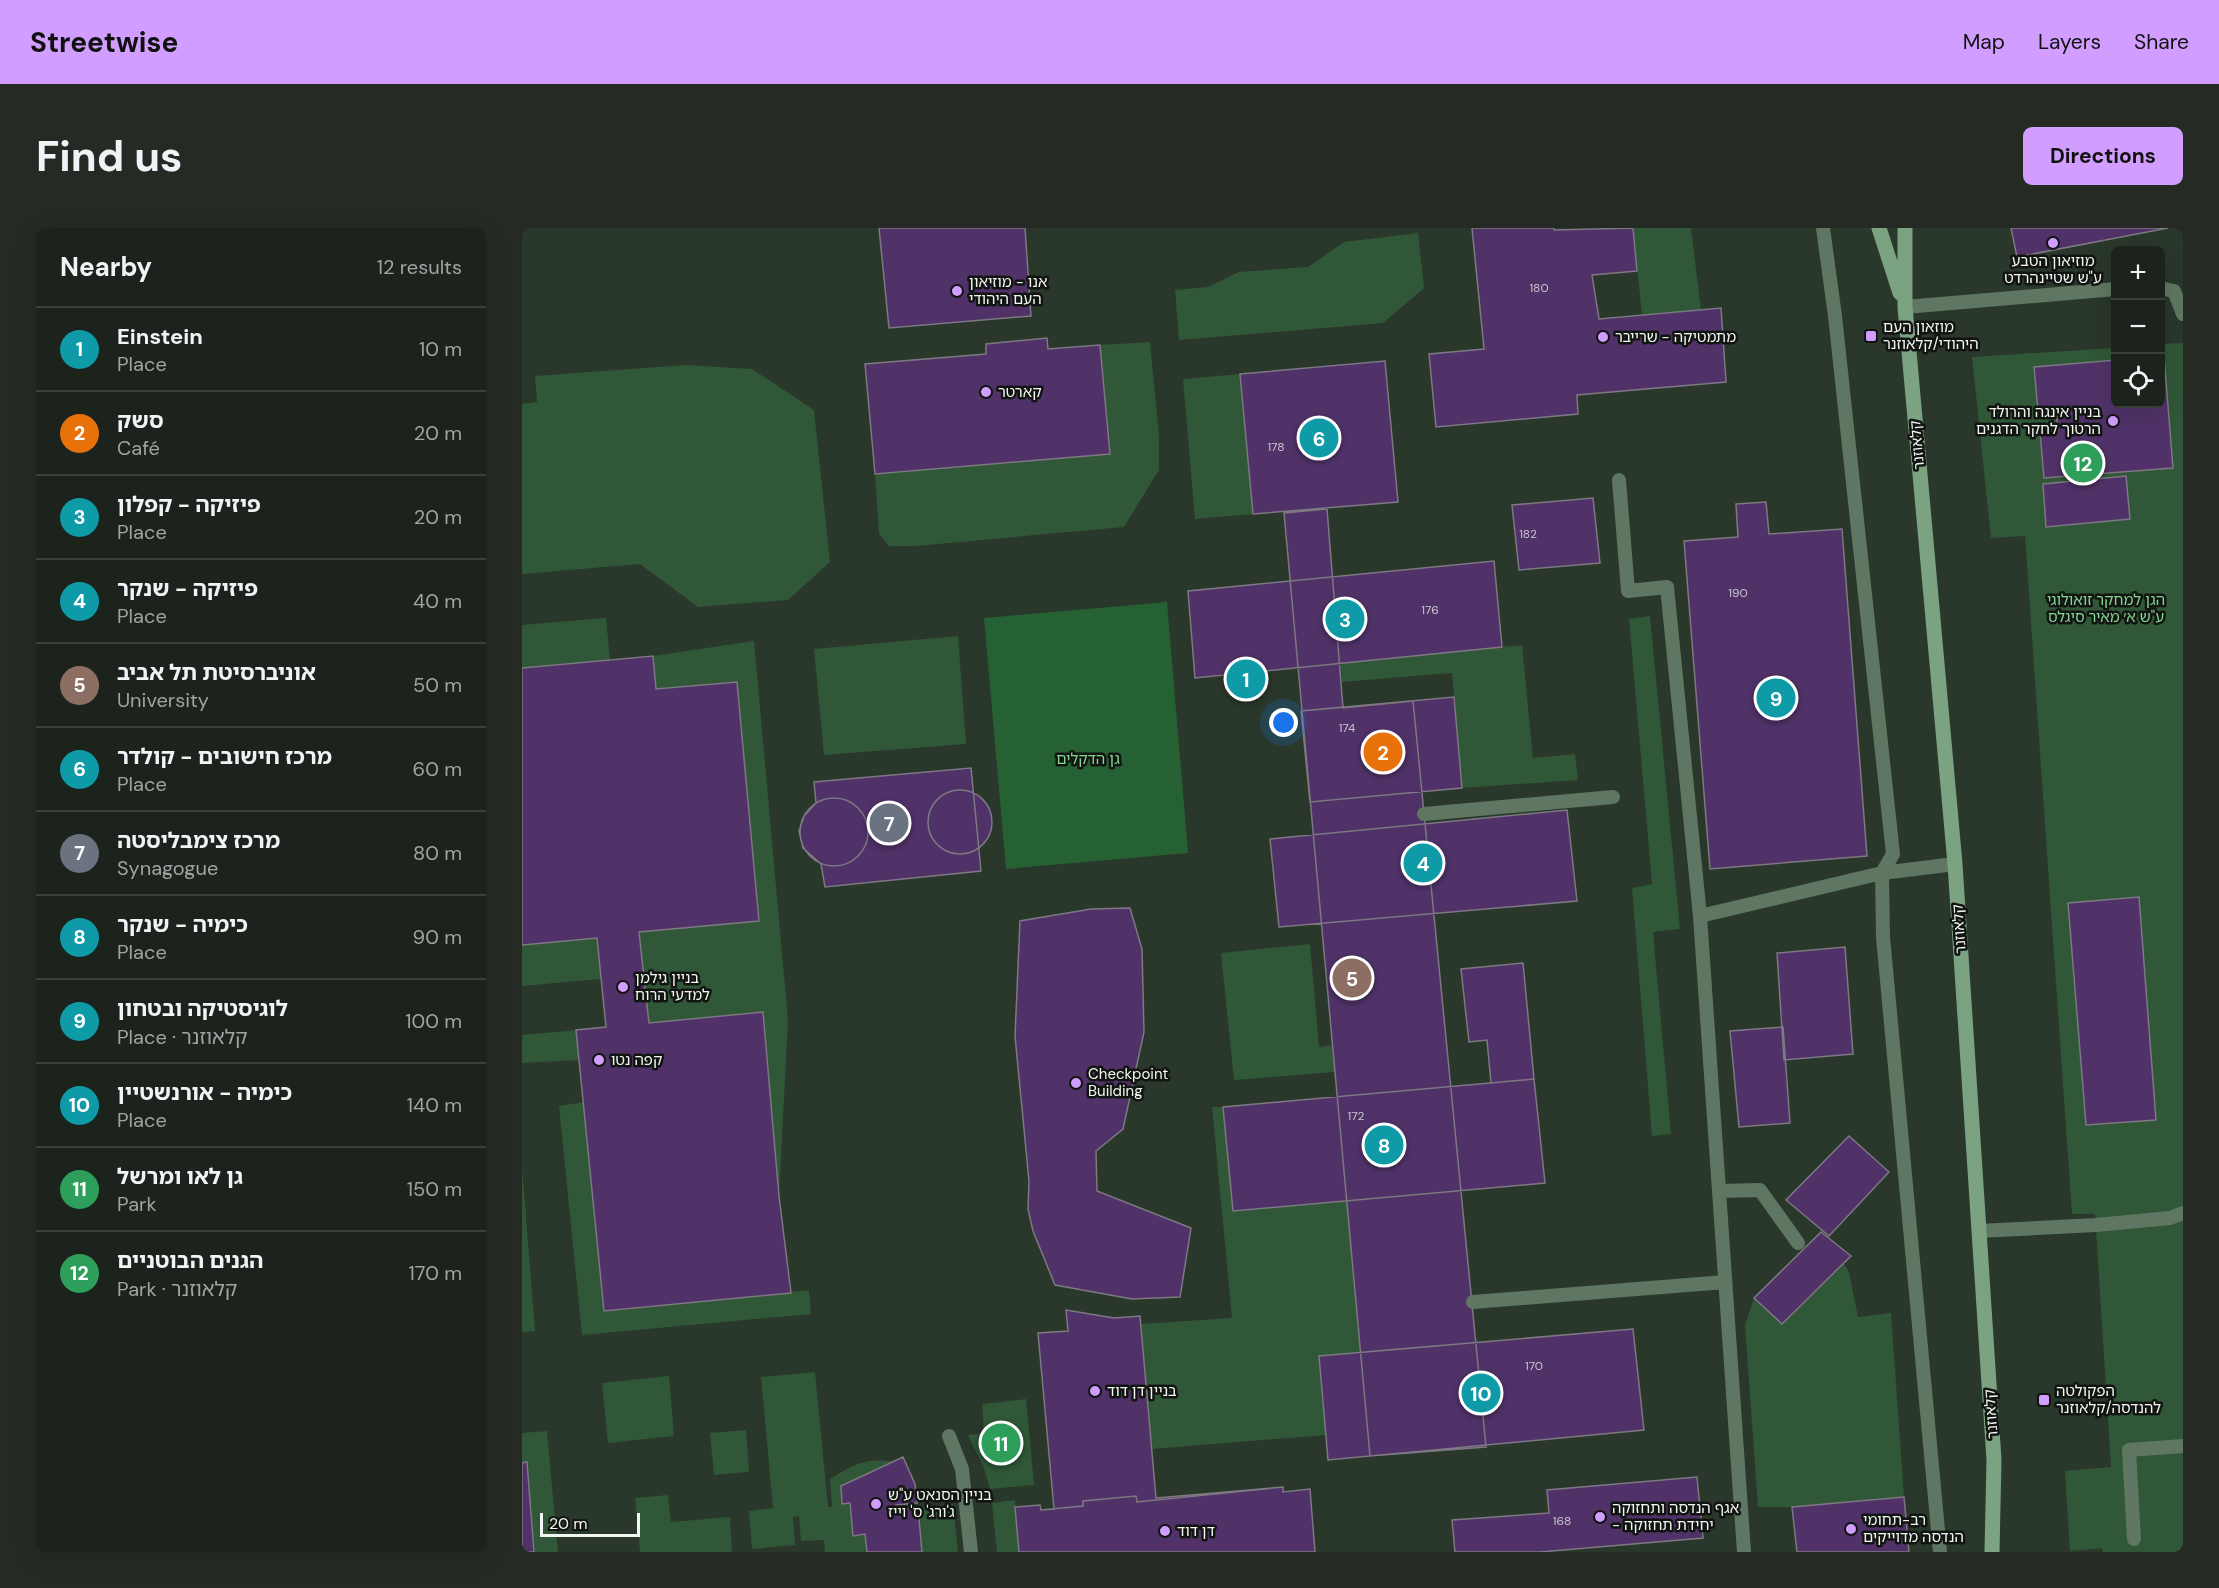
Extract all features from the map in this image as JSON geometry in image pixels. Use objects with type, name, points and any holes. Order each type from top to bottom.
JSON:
[{"type":"street","name":"קלאוזנר","points":[[1879,228],[1905,307]]},
{"type":"street","name":"קלאוזנר","points":[[1905,228],[1905,307],[1955,864],[1994,1460],[1992,1552]]},
{"type":"lane","points":[[1823,228],[1837,328],[1893,854],[1882,873],[1883,937],[1940,1552]]},
{"type":"lane","points":[[1905,307],[2111,289]]},
{"type":"lane","points":[[2165,289],[2175,291],[2183,314]]},
{"type":"lane","points":[[1619,480],[1628,591],[1667,587],[1700,916],[1744,1552]]},
{"type":"lane","points":[[1424,814],[1613,796]]},
{"type":"lane","points":[[1700,916],[1882,873],[1955,864]]},
{"type":"lane","points":[[1719,1191],[1760,1190],[1798,1243]]},
{"type":"lane","points":[[1979,1231],[2117,1223],[2170,1218],[2183,1213]]},
{"type":"lane","points":[[1473,1302],[1725,1282]]},
{"type":"lane","points":[[949,1436],[962,1468],[971,1552]]},
{"type":"lane","points":[[2134,1539],[2129,1450],[2183,1446]]},
{"type":"shaded area","points":[[522,228],[2183,228],[2183,1552],[522,1552]]},
{"type":"green space","points":[[1633,228],[1691,228],[1701,310],[1642,315]]},
{"type":"green space","points":[[1418,233],[1424,288],[1383,323],[1179,340],[1175,290],[1208,287],[1239,272],[1308,267],[1344,242]]},
{"type":"green space","points":[[1150,342],[1159,435],[1159,470],[1124,527],[916,546],[889,546],[879,534],[875,474],[1109,454],[1100,345]]},
{"type":"green space","name":"הגן למחקר זואולוגי ע\"ש א׳ מאיר סיגלס","points":[[2183,343],[2183,1552],[2103,1552],[2102,1548],[2070,1551],[2065,1471],[2111,1467],[2095,1214],[2072,1214],[2025,536],[1991,538],[1972,357],[2111,348],[2111,408],[2165,408],[2165,344]]},
{"type":"green space","points":[[685,365],[752,369],[814,410],[830,562],[788,600],[698,607],[640,564],[522,574],[522,404],[537,402],[535,376]]},
{"type":"green space","points":[[1240,374],[1253,514],[1195,519],[1183,379]]},
{"type":"green space","name":"גן הדקלים","points":[[1167,602],[1188,853],[1006,869],[984,618]]},
{"type":"green space","points":[[1650,616],[1680,929],[1653,932],[1671,1134],[1652,1136],[1632,888],[1652,884],[1629,619]]},
{"type":"green space","points":[[606,618],[610,660],[522,668],[522,625]]},
{"type":"green space","points":[[958,636],[966,744],[824,755],[814,649]]},
{"type":"green space","points":[[754,641],[788,1020],[779,1196],[763,1012],[649,1023],[639,932],[759,921],[737,682],[656,689],[653,656]]},
{"type":"green space","points":[[1522,645],[1533,758],[1575,754],[1578,780],[1462,788],[1452,673],[1342,682],[1340,662]]},
{"type":"green space","points":[[597,938],[601,979],[522,986],[522,945]]},
{"type":"green space","points":[[1310,944],[1319,1047],[1333,1045],[1335,1072],[1234,1080],[1221,953]]},
{"type":"green space","points":[[579,1030],[579,1060],[522,1063],[522,1035]]},
{"type":"green space","points":[[584,1102],[604,1311],[809,1290],[811,1314],[582,1335],[559,1106]]},
{"type":"green space","points":[[1212,1107],[1223,1107],[1233,1211],[1347,1201],[1360,1353],[1326,1435],[1152,1449],[1141,1324],[1232,1318]]},
{"type":"green space","points":[[522,1167],[535,1331],[522,1332]]},
{"type":"green space","points":[[1843,1262],[1849,1272],[1858,1317],[1891,1313],[1904,1497],[1792,1507],[1758,1507],[1745,1325],[1754,1298],[1781,1323]]},
{"type":"green space","points":[[815,1372],[828,1507],[832,1507],[830,1479],[861,1463],[896,1461],[841,1486],[842,1504],[850,1503],[853,1535],[865,1534],[867,1552],[825,1552],[824,1540],[801,1541],[799,1516],[793,1517],[795,1545],[752,1549],[749,1511],[773,1508],[761,1377]]},
{"type":"green space","points":[[669,1376],[674,1436],[608,1443],[602,1383]]},
{"type":"green space","points":[[1026,1399],[1034,1485],[990,1489],[984,1468],[968,1435],[984,1433],[982,1404]]},
{"type":"green space","points":[[746,1430],[749,1472],[714,1475],[710,1433]]},
{"type":"green space","points":[[547,1431],[558,1552],[534,1552],[527,1462],[522,1463],[522,1433]]},
{"type":"green space","points":[[668,1495],[671,1522],[730,1517],[732,1552],[640,1552],[635,1498]]},
{"type":"green space","points":[[1015,1500],[1019,1552],[997,1552],[992,1503]]},
{"type":"green space","points":[[953,1504],[958,1552],[922,1552],[918,1508]]},
{"type":"building","name":"אנו - מוזיאון העם היהודי","points":[[879,228],[1025,228],[1031,316],[889,328]]},
{"type":"building","name":"מתמטיקה - שרייבר","points":[[1472,228],[1554,228],[1554,230],[1633,228],[1637,271],[1592,275],[1599,319],[1721,308],[1726,382],[1577,395],[1578,414],[1436,427],[1429,354],[1484,349]]},
{"type":"building","name":"מוזיאון הטבע ע\"ש שטיינהרדט","points":[[2011,228],[2168,228],[2017,257]]},
{"type":"building","name":"קארטר","points":[[1047,338],[1048,349],[1100,345],[1110,454],[875,474],[865,364],[986,354],[986,344]]},
{"type":"building","name":"בניין אינגה והרולד הרטוך לחקר הדגנים","points":[[2111,360],[2111,408],[2165,408],[2165,368],[2173,468],[2044,478],[2040,432],[2058,430],[2056,409],[2038,411],[2034,367]]},
{"type":"building","points":[[1385,361],[1398,502],[1253,514],[1240,374]]},
{"type":"building","points":[[2126,476],[2130,519],[2046,527],[2043,484]]},
{"type":"building","points":[[1593,498],[1600,563],[1519,570],[1512,505]]},
{"type":"building","points":[[1766,502],[1769,534],[1842,529],[1867,856],[1710,869],[1684,541],[1738,537],[1736,504]]},
{"type":"building","points":[[1327,509],[1343,708],[1413,701],[1486,1447],[1370,1456],[1284,513]]},
{"type":"building","points":[[1494,561],[1502,647],[1195,678],[1188,591]]},
{"type":"building","name":"בניין גילמן למדעי הרוח","points":[[653,656],[656,689],[737,682],[759,921],[639,932],[649,1023],[763,1012],[779,1196],[791,1293],[604,1311],[576,1030],[606,1027],[597,938],[522,945],[522,668]]},
{"type":"building","points":[[1454,697],[1462,788],[1310,802],[1301,711]]},
{"type":"building","points":[[971,768],[981,871],[825,887],[821,864],[803,848],[799,831],[804,816],[816,803],[814,782]]},
{"type":"building","points":[[954,790],[966,790],[983,799],[990,810],[992,822],[990,834],[983,845],[966,854],[954,854],[942,849],[933,840],[928,828],[928,816],[933,804],[942,795]]},
{"type":"building","points":[[834,798],[847,801],[858,808],[865,819],[868,832],[865,845],[858,856],[847,863],[834,866],[821,863],[810,856],[803,845],[800,832],[803,819],[810,808],[821,801]]},
{"type":"building","points":[[1567,810],[1577,901],[1279,927],[1270,839]]},
{"type":"building","points":[[2139,897],[2156,1120],[2086,1125],[2068,903]]},
{"type":"building","name":"Checkpoint Building","points":[[1130,908],[1142,949],[1144,1032],[1123,1129],[1096,1151],[1097,1191],[1191,1228],[1180,1297],[1132,1299],[1055,1285],[1033,1231],[1028,1209],[1029,1181],[1015,1036],[1020,921],[1091,909]]},
{"type":"building","points":[[1845,947],[1853,1054],[1784,1060],[1777,953]]},
{"type":"building","points":[[1523,963],[1534,1079],[1491,1083],[1487,1040],[1469,1042],[1461,969]]},
{"type":"building","points":[[1783,1027],[1790,1123],[1739,1127],[1730,1031]]},
{"type":"building","points":[[1534,1079],[1545,1183],[1233,1211],[1223,1107]]},
{"type":"building","points":[[1849,1136],[1889,1172],[1829,1236],[1786,1200]]},
{"type":"building","points":[[1821,1232],[1851,1256],[1782,1324],[1754,1298]]},
{"type":"building","name":"בניין דן דוד","points":[[1066,1310],[1114,1318],[1140,1316],[1156,1498],[1283,1487],[1283,1492],[1310,1489],[1315,1552],[1019,1552],[1015,1507],[1040,1505],[1041,1510],[1054,1509],[1038,1333],[1068,1331]]},
{"type":"building","points":[[1633,1329],[1644,1430],[1328,1460],[1319,1356]]},
{"type":"building","name":"בניין הסנאט ע\"ש ג'ורג' ס' וייז","points":[[903,1457],[915,1484],[917,1503],[896,1505],[896,1510],[918,1508],[922,1552],[867,1552],[865,1534],[853,1536],[850,1503],[842,1504],[841,1486]]},
{"type":"building","points":[[527,1462],[534,1552],[522,1552],[522,1463]]},
{"type":"building","name":"אגף הנדסה ותחזוקה - יחידת תחזוקה","points":[[1697,1477],[1703,1538],[1540,1552],[1455,1552],[1452,1520],[1549,1513],[1547,1490]]},
{"type":"building","name":"דן דוד","points":[[1283,1487],[1283,1492],[1310,1489],[1315,1552],[1019,1552],[1015,1507],[1040,1505],[1041,1510],[1083,1506],[1083,1501],[1136,1496],[1137,1502]]},
{"type":"building","name":"רב-תחומי הנדסה מדוייקים","points":[[1904,1497],[1909,1552],[1797,1552],[1792,1507]]},
{"type":"place","name":"מוזיאון הטבע ע\"ש שטיינהרדט","points":[[2053,243]]},
{"type":"place","name":"אנו - מוזיאון העם היהודי","points":[[957,291]]},
{"type":"place","name":"מוזאון העם היהודי/קלאוזנר","points":[[1871,336]]},
{"type":"place","name":"מתמטיקה - שרייבר","points":[[1603,337]]},
{"type":"place","name":"קארטר","points":[[986,392]]},
{"type":"place","name":"בניין אינגה והרולד הרטוך לחקר הדגנים","points":[[2113,421]]},
{"type":"place","name":"מרכז חישובים - קולדר","points":[[1319,438]]},
{"type":"place","name":"הגנים הבוטניים","points":[[2083,463]]},
{"type":"place","name":"פיזיקה - קפלון","points":[[1345,619]]},
{"type":"place","name":"Einstein","points":[[1246,679]]},
{"type":"place","name":"לוגיסטיקה ובטחון","points":[[1776,698]]},
{"type":"place","name":"סשק","points":[[1383,752]]},
{"type":"place","name":"מרכז צימבליסטה","points":[[889,823]]},
{"type":"place","name":"פיזיקה - שנקר","points":[[1423,863]]},
{"type":"place","name":"אוניברסיטת תל אביב","points":[[1352,978]]},
{"type":"place","name":"בניין גילמן למדעי הרוח","points":[[623,987]]},
{"type":"place","name":"קפה נטו","points":[[599,1060]]},
{"type":"place","name":"Checkpoint Building","points":[[1076,1083]]},
{"type":"place","name":"כימיה - שנקר","points":[[1384,1145]]},
{"type":"place","name":"בניין דן דוד","points":[[1095,1391]]},
{"type":"place","name":"כימיה - אורנשטיין","points":[[1481,1393]]},
{"type":"place","name":"הפקולטה להנדסה/קלאוזנר","points":[[2044,1400]]},
{"type":"place","name":"גן לאו ומרשל","points":[[1001,1443]]},
{"type":"place","name":"בניין הסנאט ע\"ש ג'ורג' ס' וייז","points":[[876,1504]]},
{"type":"place","name":"אגף הנדסה ותחזוקה - יחידת תחזוקה","points":[[1600,1517]]},
{"type":"place","name":"רב-תחומי הנדסה מדוייקים","points":[[1851,1529]]},
{"type":"place","name":"דן דוד","points":[[1165,1531]]}]
